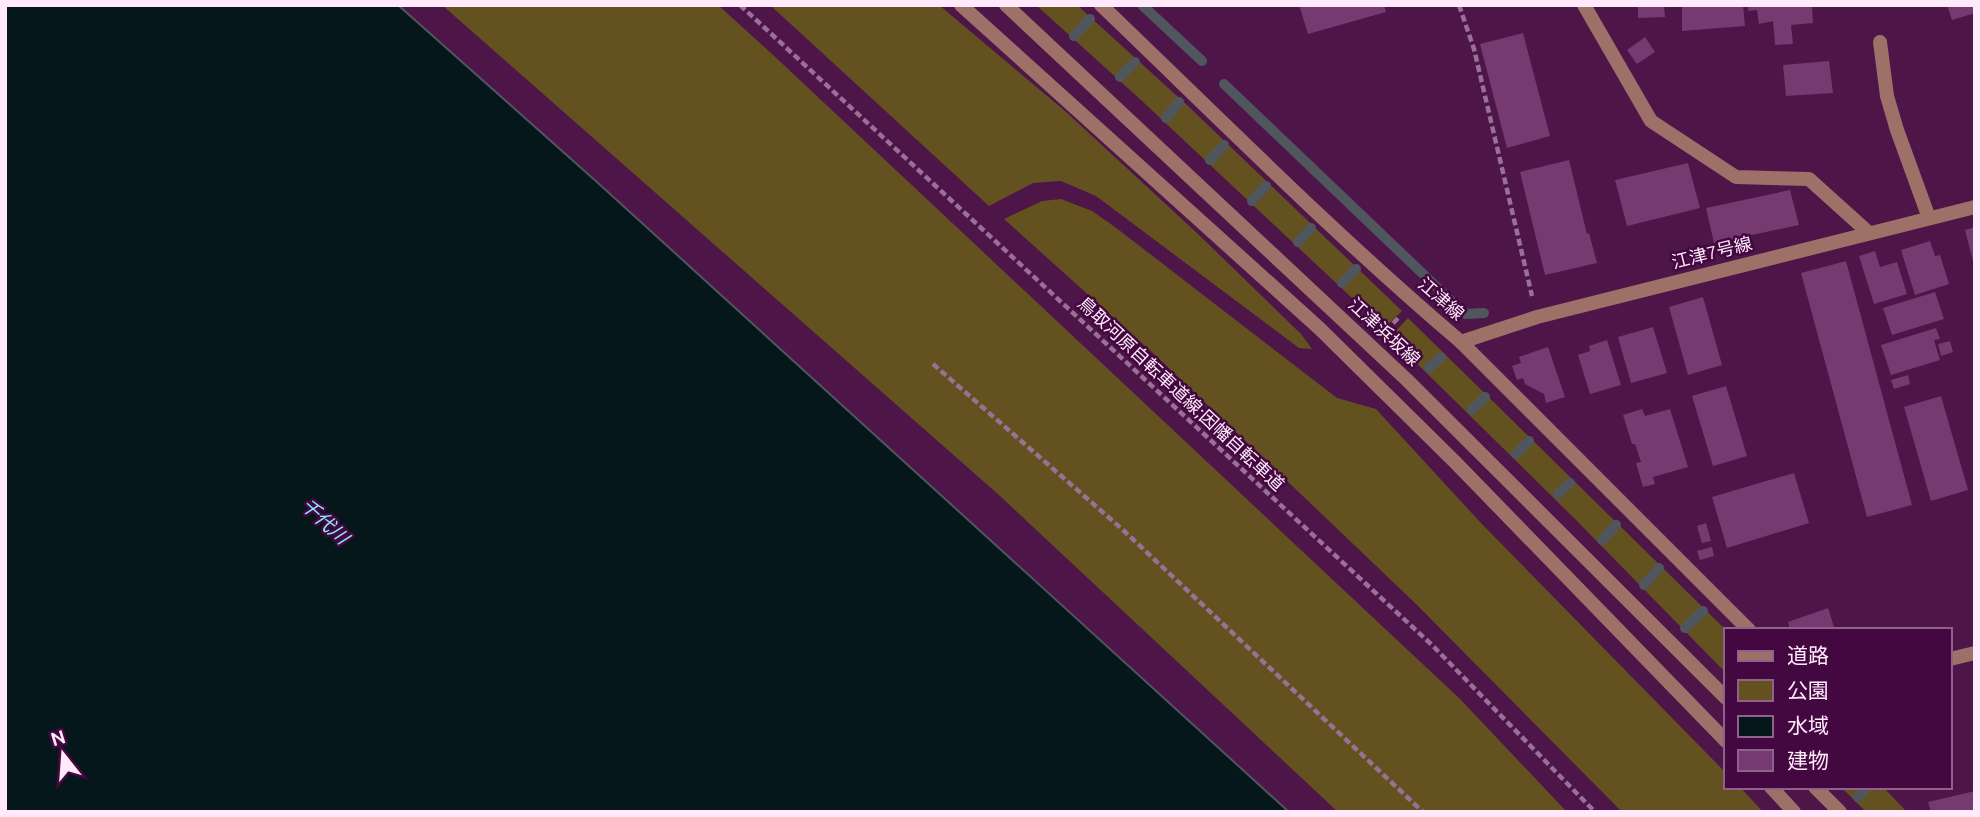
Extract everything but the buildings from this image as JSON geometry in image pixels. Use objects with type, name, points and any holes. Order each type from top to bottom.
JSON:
[{"type":"street","points":[[961,5],[1319,328],[1455,462],[1724,739]]},
{"type":"street","name":"江津浜坂線","points":[[1006,5],[1372,347],[1724,696]]},
{"type":"street","name":"江津線","points":[[1101,5],[1318,214],[1461,342],[1747,628]]},
{"type":"street","points":[[1584,5],[1651,121],[1736,177],[1809,179],[1869,233]]},
{"type":"street","points":[[1880,42],[1887,96],[1929,218]]},
{"type":"street","name":"江津7号線","points":[[1461,342],[1537,317],[1975,207]]},
{"type":"street","points":[[1952,659],[1975,653]]},
{"type":"street","points":[[1773,789],[1794,812]]},
{"type":"street","points":[[1817,789],[1840,812]]},
{"type":"path","name":"鳥取河原自転車道線;因幡自転車道","points":[[740,5],[1432,645],[1595,812]]},
{"type":"path","points":[[1459,5],[1474,49],[1537,317]]},
{"type":"path","points":[[1372,347],[1413,301]]},
{"type":"path","points":[[933,364],[1122,529],[1423,812]]},
{"type":"green space","points":[[442,5],[718,5],[1460,699],[1567,812],[1338,812],[999,495]]},
{"type":"green space","points":[[770,5],[939,5],[1065,111],[1198,234],[1301,334],[1312,349],[1299,348],[1096,196],[1061,181],[1033,183],[989,206]]},
{"type":"green space","points":[[1036,5],[1077,5],[1188,106],[1402,311],[1384,328]]},
{"type":"green space","points":[[1061,199],[1092,211],[1337,398],[1376,409],[1480,522],[1724,771],[1724,789],[1742,789],[1763,812],[1622,812],[1415,603],[1153,353],[1004,219],[1042,201]]},
{"type":"green space","points":[[1408,318],[1724,628],[1724,671],[1577,521],[1390,337]]},
{"type":"green space","points":[[1843,789],[1885,789],[1907,812],[1866,812]]},
{"type":"water","name":"千代川","points":[[5,5],[398,5],[598,183],[1289,812],[5,812]]},
{"type":"waterway","points":[[1142,5],[1202,61]]},
{"type":"waterway","points":[[1074,36],[1090,19]]},
{"type":"waterway","points":[[1120,77],[1135,62]]},
{"type":"waterway","points":[[1224,84],[1465,314],[1484,313]]},
{"type":"waterway","points":[[1166,118],[1179,102]]},
{"type":"waterway","points":[[1210,160],[1224,145]]},
{"type":"waterway","points":[[1252,201],[1266,186]]},
{"type":"waterway","points":[[1298,242],[1311,228]]},
{"type":"waterway","points":[[1342,283],[1356,269]]},
{"type":"waterway","points":[[1429,368],[1441,357]]},
{"type":"waterway","points":[[1472,410],[1485,397]]},
{"type":"waterway","points":[[1516,454],[1529,441]]},
{"type":"waterway","points":[[1558,494],[1570,483]]},
{"type":"waterway","points":[[1602,540],[1616,525]]},
{"type":"waterway","points":[[1644,585],[1659,568]]},
{"type":"waterway","points":[[1685,628],[1703,611]]},
{"type":"waterway","points":[[1858,797],[1865,789]]}]
